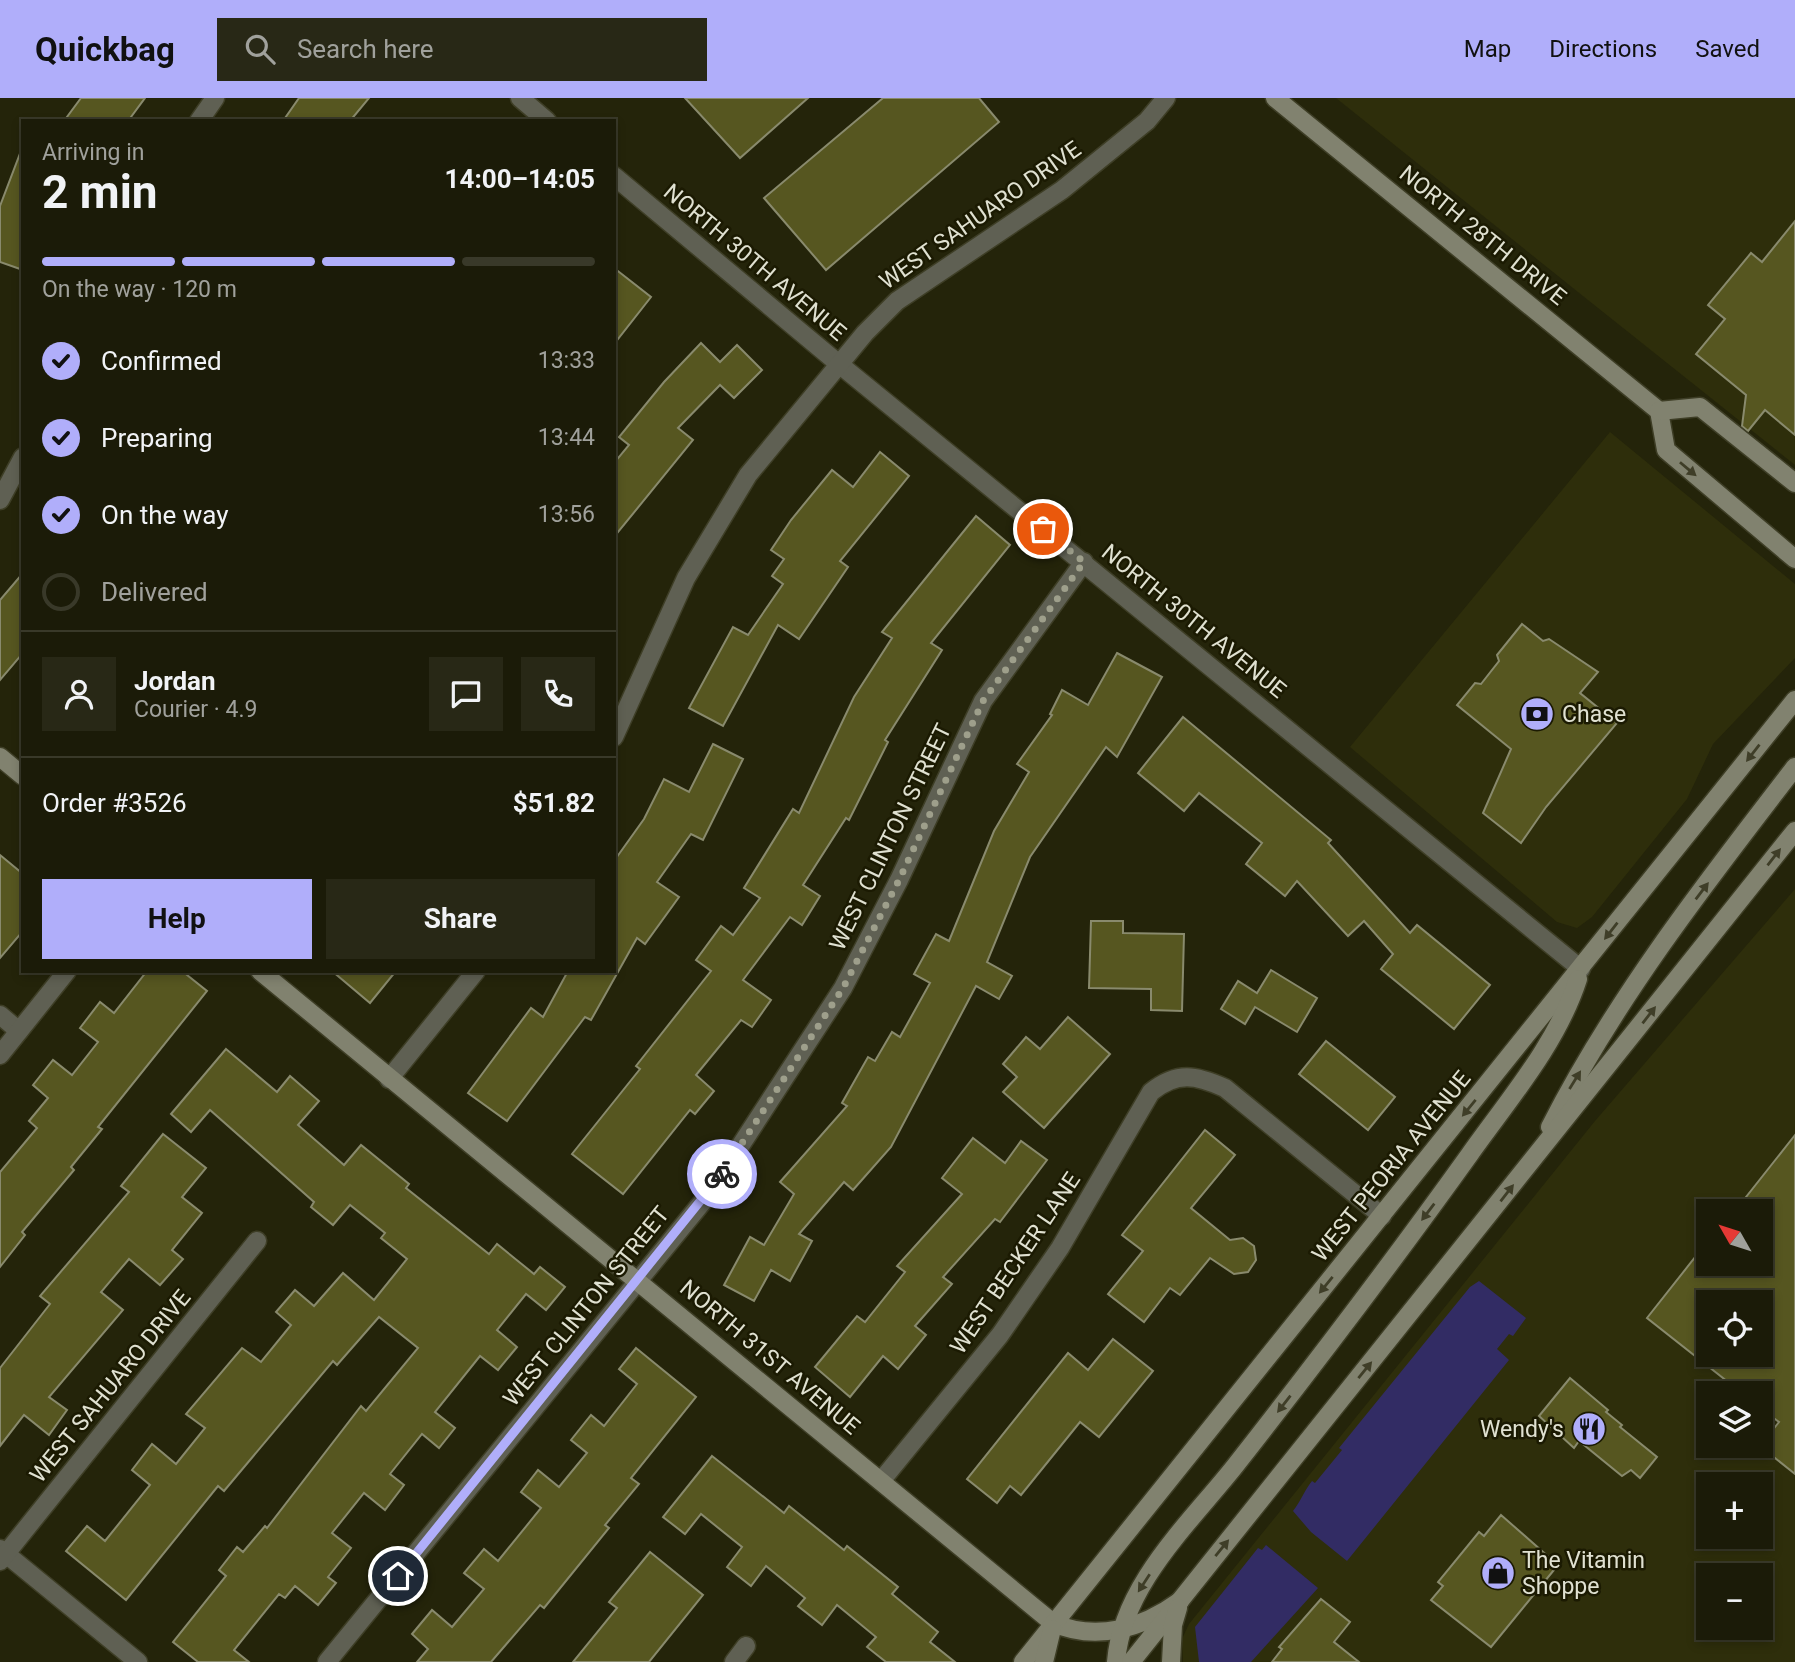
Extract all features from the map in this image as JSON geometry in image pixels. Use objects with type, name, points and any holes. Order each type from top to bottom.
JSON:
[{"type":"main road","name":"NORTH 28TH DRIVE","points":[[1275,98],[1659,411]]},
{"type":"main road","points":[[1795,483],[1700,407],[1659,411],[1666,450],[1795,559]]},
{"type":"main road","name":"WEST PEORIA AVENUE","points":[[1023,1662],[1795,699]]},
{"type":"main road","points":[[0,757],[21,774]]},
{"type":"main road","points":[[1532,1162],[1569,1090],[1607,1028],[1694,902],[1795,767]]},
{"type":"main road","points":[[1131,1662],[1795,831]]},
{"type":"main road","points":[[1116,1662],[1121,1629],[1132,1602],[1161,1559],[1304,1378],[1508,1102],[1570,1004],[1581,969]]},
{"type":"main road","name":"NORTH 31ST AVENUE","points":[[262,973],[1053,1623]]},
{"type":"main road","points":[[1044,1662],[1053,1623],[1072,1631],[1121,1629],[1157,1617],[1180,1601]]},
{"type":"main road","points":[[1171,1662],[1173,1625],[1180,1601]]},
{"type":"street","points":[[200,119],[215,98]]},
{"type":"street","points":[[520,98],[545,119]]},
{"type":"street","name":"WEST SAHUARO DRIVE","points":[[616,733],[686,578],[748,475],[839,364],[897,301],[1062,190],[1147,121],[1166,98]]},
{"type":"street","name":"NORTH 30TH AVENUE","points":[[616,178],[839,364],[1581,969]]},
{"type":"street","points":[[0,500],[21,461]]},
{"type":"street","name":"WEST CLINTON STREET","points":[[327,1662],[709,1194],[843,988],[899,880],[983,701],[1084,562]]},
{"type":"street","points":[[0,1055],[65,973]]},
{"type":"street","points":[[389,1079],[474,973]]},
{"type":"street","points":[[0,1015],[19,1031]]},
{"type":"street","name":"WEST BECKER LANE","points":[[881,1481],[1000,1335],[1060,1248],[1151,1092],[1165,1080],[1183,1075],[1205,1079],[1225,1088],[1382,1216]]},
{"type":"street","name":"WEST SAHUARO DRIVE","points":[[2,1555],[257,1241]]},
{"type":"street","points":[[2,1555],[138,1662]]},
{"type":"street","points":[[734,1662],[746,1646]]},
{"type":"shaded area","points":[[1336,98],[1795,98],[1795,465],[1583,296]]},
{"type":"shaded area","points":[[1610,432],[1795,584],[1795,658],[1713,744],[1687,799],[1592,917],[1577,928],[1557,922],[1350,747]]},
{"type":"shaded area","points":[[1795,889],[1795,1662],[1183,1662],[1182,1639],[1189,1624],[1595,1121]]},
{"type":"shaded area","points":[[1479,1281],[1526,1318],[1513,1336],[1509,1334],[1497,1349],[1509,1360],[1347,1561],[1311,1532],[1293,1511],[1312,1481],[1315,1483],[1342,1450],[1339,1448],[1470,1287]]},
{"type":"shaded area","points":[[1266,1545],[1318,1588],[1251,1662],[1199,1662],[1195,1627],[1258,1548],[1262,1550]]},
{"type":"building","points":[[81,98],[145,98],[129,119],[65,119]]},
{"type":"building","points":[[299,98],[369,98],[352,119],[284,119]]},
{"type":"building","points":[[685,98],[808,98],[740,158]]},
{"type":"building","points":[[883,98],[979,98],[999,122],[826,270],[764,198]]},
{"type":"building","points":[[21,151],[21,269],[0,262],[0,206]]},
{"type":"building","points":[[1795,221],[1795,435],[1765,410],[1748,431],[1742,426],[1746,395],[1696,354],[1725,319],[1708,305],[1751,253],[1762,262]]},
{"type":"building","points":[[616,270],[651,297],[616,341]]},
{"type":"building","points":[[701,343],[720,362],[737,345],[762,370],[734,398],[720,385],[678,428],[693,440],[616,535],[616,461],[629,445],[619,437],[664,382]]},
{"type":"building","points":[[880,452],[909,476],[840,561],[848,567],[799,639],[778,625],[723,726],[689,708],[733,627],[748,635],[783,584],[772,576],[784,559],[771,550],[791,520],[832,470],[853,487]]},
{"type":"building","points":[[976,516],[1010,545],[931,643],[942,650],[885,740],[888,742],[849,820],[846,818],[803,885],[820,896],[802,925],[790,917],[743,980],[771,1000],[752,1027],[741,1020],[696,1075],[714,1091],[695,1114],[690,1110],[623,1194],[572,1154],[640,1069],[636,1066],[711,971],[696,960],[721,926],[733,935],[760,898],[744,888],[793,809],[799,813],[854,697],[892,638],[882,632]]},
{"type":"building","points":[[21,575],[21,655],[0,680],[0,600]]},
{"type":"building","name":"Chase","points":[[1522,624],[1543,641],[1549,639],[1598,672],[1580,693],[1617,723],[1546,807],[1521,843],[1483,813],[1511,749],[1457,705],[1475,683],[1481,684],[1499,661],[1497,655]]},
{"type":"building","points":[[1117,653],[1162,677],[1117,757],[1106,747],[1030,857],[987,962],[1012,976],[999,999],[976,986],[891,1147],[853,1190],[844,1182],[799,1234],[812,1241],[790,1281],[771,1270],[754,1301],[724,1285],[750,1237],[764,1245],[794,1194],[780,1182],[847,1106],[842,1103],[868,1057],[875,1061],[892,1032],[900,1037],[930,983],[914,974],[936,934],[949,941],[994,831],[1029,772],[1017,764],[1052,715],[1050,714],[1062,690],[1088,705]]},
{"type":"building","points":[[1183,717],[1331,840],[1328,843],[1410,933],[1417,925],[1490,985],[1454,1029],[1381,969],[1393,954],[1364,921],[1348,936],[1297,881],[1285,896],[1246,864],[1262,843],[1199,793],[1184,811],[1138,773]]},
{"type":"building","points":[[713,744],[743,759],[703,840],[691,834],[657,882],[679,897],[645,944],[637,938],[591,1020],[585,1017],[507,1121],[468,1093],[531,1008],[543,1017],[567,973],[616,973],[616,858],[644,819],[664,779],[689,792]]},
{"type":"building","points":[[0,855],[21,872],[21,933],[0,958]]},
{"type":"building","points":[[1091,921],[1123,921],[1123,933],[1184,934],[1182,1011],[1151,1010],[1151,989],[1089,988]]},
{"type":"building","points":[[1271,970],[1317,998],[1297,1032],[1255,1007],[1245,1024],[1221,1009],[1238,981],[1257,993]]},
{"type":"building","points":[[145,973],[184,973],[207,991],[98,1127],[102,1129],[71,1167],[74,1170],[22,1232],[25,1235],[0,1267],[0,1172],[37,1128],[29,1121],[48,1098],[33,1085],[53,1060],[72,1075],[98,1042],[80,1028],[100,1002],[114,1013]]},
{"type":"building","points":[[334,973],[394,973],[370,1003]]},
{"type":"building","points":[[1068,1017],[1110,1054],[1044,1128],[1003,1092],[1017,1077],[1003,1064],[1026,1037],[1040,1049]]},
{"type":"building","points":[[1326,1041],[1395,1097],[1368,1130],[1299,1074]]},
{"type":"building","points":[[226,1049],[277,1092],[290,1076],[319,1101],[298,1125],[344,1165],[361,1145],[409,1184],[406,1188],[489,1254],[497,1244],[534,1274],[540,1267],[565,1287],[546,1310],[526,1294],[497,1330],[517,1347],[498,1370],[480,1356],[435,1412],[455,1428],[439,1448],[422,1434],[390,1474],[404,1485],[385,1510],[364,1493],[332,1533],[351,1548],[328,1577],[336,1583],[318,1605],[295,1586],[285,1598],[279,1594],[234,1650],[249,1662],[198,1662],[173,1642],[226,1576],[219,1570],[237,1547],[243,1552],[265,1526],[267,1528],[361,1406],[366,1411],[418,1348],[379,1317],[337,1365],[333,1361],[224,1491],[218,1486],[126,1600],[66,1551],[87,1526],[105,1541],[150,1485],[132,1470],[152,1444],[176,1464],[205,1428],[186,1414],[242,1348],[261,1362],[291,1325],[276,1312],[295,1290],[314,1306],[343,1273],[374,1300],[407,1259],[381,1238],[385,1233],[350,1205],[333,1225],[311,1207],[314,1202],[210,1110],[191,1132],[171,1114]]},
{"type":"building","points":[[1205,1130],[1235,1155],[1191,1208],[1230,1240],[1243,1238],[1254,1246],[1256,1260],[1248,1272],[1234,1274],[1210,1258],[1180,1295],[1170,1288],[1144,1322],[1108,1294],[1143,1251],[1122,1235]]},
{"type":"building","points":[[163,1134],[206,1168],[182,1197],[202,1213],[172,1250],[183,1259],[160,1285],[129,1259],[101,1292],[123,1310],[49,1397],[67,1410],[49,1435],[24,1415],[0,1446],[0,1368],[50,1304],[40,1296],[129,1192],[121,1186]]},
{"type":"building","points":[[1795,1135],[1795,1474],[1773,1456],[1773,1430],[1779,1422],[1773,1418],[1773,1381],[1727,1381],[1709,1367],[1773,1367],[1773,1290],[1696,1290],[1696,1357],[1647,1318],[1696,1256],[1696,1276],[1773,1276],[1773,1199],[1744,1199]]},
{"type":"building","points":[[973,1138],[1005,1163],[1021,1141],[1047,1160],[1000,1222],[995,1219],[943,1277],[952,1284],[915,1326],[926,1335],[898,1369],[883,1356],[850,1397],[815,1367],[857,1316],[865,1322],[905,1272],[897,1266],[962,1194],[942,1178]]},
{"type":"building","points":[[1113,1339],[1153,1371],[1099,1437],[1080,1422],[1021,1495],[1010,1486],[997,1503],[967,1479],[1068,1353],[1088,1370]]},
{"type":"building","points":[[636,1348],[696,1397],[631,1478],[639,1484],[605,1525],[609,1528],[544,1608],[540,1605],[491,1662],[417,1662],[428,1649],[412,1634],[432,1610],[452,1627],[484,1589],[464,1573],[484,1549],[498,1561],[541,1508],[521,1492],[538,1470],[559,1487],[587,1453],[571,1440],[591,1415],[604,1426],[637,1384],[619,1369]]},
{"type":"building","name":"Wendy's","points":[[1570,1378],[1608,1410],[1606,1412],[1622,1425],[1620,1427],[1657,1457],[1640,1478],[1631,1470],[1622,1476],[1579,1441],[1574,1448],[1539,1416]]},
{"type":"building","points":[[712,1456],[784,1513],[789,1506],[844,1550],[847,1546],[898,1587],[892,1594],[938,1632],[930,1642],[955,1662],[886,1662],[867,1647],[876,1637],[837,1605],[822,1625],[798,1606],[805,1598],[766,1566],[751,1586],[727,1567],[742,1547],[701,1514],[685,1534],[663,1517]]},
{"type":"building","name":"The Vitamin Shoppe","points":[[1501,1515],[1558,1565],[1491,1647],[1431,1600],[1443,1586],[1438,1582],[1479,1532],[1484,1536]]},
{"type":"building","points":[[650,1552],[703,1595],[649,1662],[573,1662],[617,1608],[609,1602]]},
{"type":"building","points":[[1321,1599],[1350,1622],[1334,1642],[1359,1662],[1272,1662],[1282,1649],[1279,1647]]},
{"type":"way so far","points":[[722,1174],[843,988],[899,880],[983,701],[1084,562],[1043,529]]},
{"type":"place","name":"Chase","points":[[1537,714]]},
{"type":"place","name":"Wendy's","points":[[1589,1429]]},
{"type":"place","name":"The Vitamin Shoppe","points":[[1498,1573]]},
{"type":"route","points":[[398,1576],[639,1281],[722,1174]]}]
